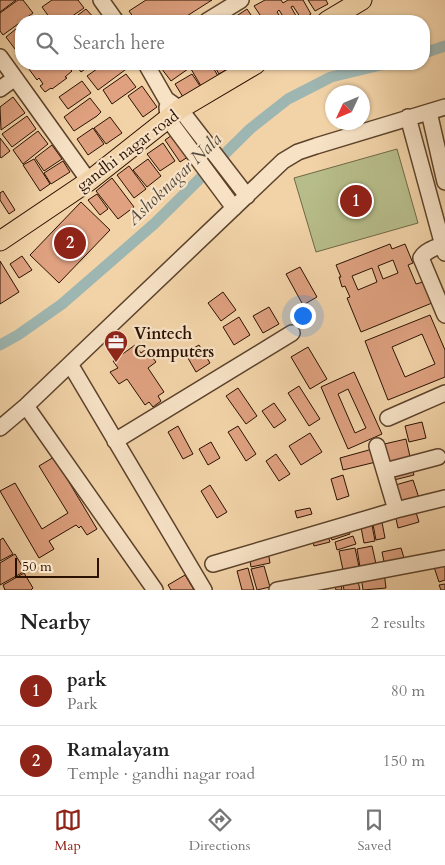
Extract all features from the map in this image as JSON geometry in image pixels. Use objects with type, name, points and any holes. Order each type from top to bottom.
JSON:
[{"type":"main road","points":[[337,15],[362,0]]},
{"type":"main road","name":"gandhi nagar road","points":[[0,241],[89,181],[175,115],[246,70]]},
{"type":"street","points":[[217,15],[241,0]]},
{"type":"street","points":[[104,1],[112,15]]},
{"type":"street","points":[[0,57],[89,181]]},
{"type":"street","points":[[149,70],[230,203]]},
{"type":"street","points":[[0,88],[15,78]]},
{"type":"street","points":[[0,428],[70,364],[230,203],[283,161],[298,152],[445,107]]},
{"type":"street","points":[[429,112],[440,140],[445,182]]},
{"type":"street","points":[[175,115],[243,191]]},
{"type":"street","points":[[408,117],[443,249],[432,249],[421,258],[445,315]]},
{"type":"street","points":[[115,441],[292,333]]},
{"type":"street","points":[[70,364],[204,590]]},
{"type":"street","points":[[388,418],[445,394]]},
{"type":"street","points":[[26,406],[155,590]]},
{"type":"street","points":[[377,446],[396,510]]},
{"type":"street","points":[[385,471],[414,457],[438,457]]},
{"type":"street","points":[[213,564],[396,510],[445,499]]},
{"type":"street","points":[[277,590],[445,558]]},
{"type":"green space","points":[[397,149],[418,223],[316,252],[294,178]]},
{"type":"building","points":[[0,0],[16,0],[0,12]]},
{"type":"building","points":[[18,0],[23,0],[33,13],[30,15],[15,15],[15,26],[3,35],[0,31],[0,13]]},
{"type":"building","points":[[52,0],[78,0],[84,8],[74,15],[48,15],[42,7]]},
{"type":"building","points":[[146,0],[212,0],[188,15],[132,15],[129,11]]},
{"type":"building","points":[[265,0],[281,0],[283,3],[288,0],[303,0],[311,14],[299,15],[293,6],[291,7],[296,15],[282,15],[279,10],[277,12],[279,15],[260,15],[254,6]]},
{"type":"building","points":[[308,0],[326,0],[328,4],[315,11]]},
{"type":"building","points":[[86,9],[91,15],[78,15]]},
{"type":"building","points":[[247,9],[251,15],[238,15]]},
{"type":"building","points":[[15,30],[15,49],[6,37]]},
{"type":"building","points":[[30,70],[72,71],[65,77],[67,78],[45,92],[40,86],[43,84],[39,78],[37,80]]},
{"type":"building","points":[[96,70],[125,70],[98,90],[87,76]]},
{"type":"building","points":[[163,70],[187,70],[171,81]]},
{"type":"building","points":[[192,70],[214,70],[218,76],[201,86]]},
{"type":"building","points":[[217,70],[226,70],[219,74]]},
{"type":"building","points":[[126,74],[136,87],[112,104],[103,90]]},
{"type":"building","points":[[192,74],[200,86],[183,97],[175,84]]},
{"type":"building","points":[[82,81],[91,93],[68,109],[59,97]]},
{"type":"building","points":[[142,86],[157,107],[143,117],[128,96]]},
{"type":"building","points":[[13,97],[25,113],[1,130],[0,107]]},
{"type":"building","points":[[90,98],[101,112],[74,131],[64,117]]},
{"type":"building","points":[[27,116],[36,129],[12,147],[2,134]]},
{"type":"building","points":[[110,117],[122,133],[106,144],[94,128]]},
{"type":"building","points":[[93,128],[104,144],[88,155],[77,139]]},
{"type":"building","points":[[38,131],[48,144],[23,164],[13,150]]},
{"type":"building","points":[[175,133],[191,155],[180,162],[165,140]]},
{"type":"building","points":[[0,138],[10,151],[1,158],[0,156]]},
{"type":"building","points":[[163,143],[175,161],[160,171],[147,154]]},
{"type":"building","points":[[52,145],[62,159],[44,171],[35,158]]},
{"type":"building","points":[[34,159],[50,184],[40,191],[23,165]]},
{"type":"building","points":[[148,159],[161,176],[147,187],[133,170]]},
{"type":"building","points":[[63,161],[70,172],[51,184],[44,173]]},
{"type":"building","points":[[129,166],[146,189],[134,198],[117,175]]},
{"type":"building","points":[[112,178],[134,207],[118,219],[96,191]]},
{"type":"building","points":[[3,191],[15,210],[9,214],[0,200],[0,193]]},
{"type":"building","points":[[97,194],[108,209],[100,215],[88,200]]},
{"type":"building","points":[[81,202],[110,230],[59,283],[30,255]]},
{"type":"building","points":[[390,244],[392,249],[405,244],[413,263],[408,265],[416,284],[423,282],[432,303],[361,332],[347,298],[350,297],[345,286],[342,287],[339,277],[341,277],[336,265]],"holes":[[[393,260],[398,273],[383,279],[378,266]],[[372,268],[377,282],[358,290],[352,276]]]},
{"type":"building","points":[[22,256],[32,270],[19,278],[10,264]]},
{"type":"building","points":[[0,261],[19,292],[0,304]]},
{"type":"building","points":[[300,267],[317,297],[303,305],[286,274]]},
{"type":"building","points":[[223,292],[236,310],[221,321],[208,303]]},
{"type":"building","points":[[269,307],[279,324],[263,333],[253,316]]},
{"type":"building","points":[[430,315],[445,350],[445,377],[388,400],[365,341]],"holes":[[[422,334],[435,364],[405,377],[392,347]]]},
{"type":"building","points":[[239,317],[250,335],[234,345],[223,327]]},
{"type":"building","points":[[135,345],[141,353],[146,349],[156,362],[148,368],[164,392],[158,396],[161,401],[153,407],[149,402],[145,405],[127,379],[119,384],[110,372],[118,368],[113,361]]},
{"type":"building","points":[[199,345],[210,363],[196,372],[185,353]]},
{"type":"building","points":[[308,347],[327,379],[310,389],[291,357]]},
{"type":"building","points":[[354,372],[382,434],[348,449],[321,387]],"holes":[[[348,389],[366,428],[355,433],[338,394]]]},
{"type":"building","points":[[299,386],[320,419],[309,426],[288,393]]},
{"type":"building","points":[[238,388],[257,416],[246,424],[226,396]]},
{"type":"building","points":[[274,403],[286,420],[274,428],[262,411]]},
{"type":"building","points":[[422,422],[426,438],[409,442],[405,426]]},
{"type":"building","points":[[178,426],[193,454],[183,459],[168,432]]},
{"type":"building","points":[[238,426],[256,454],[246,461],[228,432]]},
{"type":"building","points":[[310,433],[322,452],[301,465],[289,446]]},
{"type":"building","points":[[406,439],[411,461],[385,467],[380,445]]},
{"type":"building","points":[[211,442],[220,458],[208,465],[199,449]]},
{"type":"building","points":[[376,448],[380,461],[343,470],[340,458]]},
{"type":"building","points":[[276,454],[290,474],[279,481],[266,461]]},
{"type":"building","points":[[54,457],[97,529],[87,535],[81,526],[79,528],[76,525],[49,541],[54,549],[39,558],[0,491],[15,483],[42,529],[68,513],[39,466]]},
{"type":"building","points":[[412,469],[414,475],[390,481],[389,475]]},
{"type":"building","points":[[343,475],[349,496],[337,500],[331,479]]},
{"type":"building","points":[[413,480],[419,498],[398,504],[392,486]]},
{"type":"building","points":[[210,485],[227,512],[217,518],[201,491]]},
{"type":"building","points":[[310,508],[312,514],[297,518],[295,511]]},
{"type":"building","points":[[415,509],[419,522],[398,528],[395,514]]},
{"type":"building","points":[[381,517],[385,538],[376,540],[372,519]]},
{"type":"building","points":[[371,520],[375,541],[364,543],[360,522]]},
{"type":"building","points":[[348,527],[350,534],[332,540],[330,533]]},
{"type":"building","points":[[327,533],[330,542],[314,546],[312,538]]},
{"type":"building","points":[[353,536],[356,544],[337,550],[335,542]]},
{"type":"building","points":[[3,538],[13,554],[0,561],[0,540]]},
{"type":"building","points":[[372,546],[376,564],[360,567],[357,549]]},
{"type":"building","points":[[355,548],[359,567],[343,570],[339,551]]},
{"type":"building","points":[[401,548],[404,558],[384,562],[382,552]]},
{"type":"building","points":[[268,551],[270,563],[251,567],[249,555]]},
{"type":"building","points":[[15,554],[25,571],[0,585],[0,563]]},
{"type":"building","points":[[445,560],[445,580],[439,582],[433,564]]},
{"type":"building","points":[[264,566],[270,587],[257,590],[251,569]]},
{"type":"building","points":[[248,568],[254,590],[242,590],[237,571]]},
{"type":"building","points":[[384,572],[386,588],[363,590],[361,576]]},
{"type":"building","points":[[24,573],[33,588],[31,590],[5,590],[3,585]]},
{"type":"building","points":[[185,575],[194,590],[171,590],[168,585]]},
{"type":"building","points":[[357,577],[360,590],[344,590],[342,580]]},
{"type":"building","points":[[340,580],[342,590],[336,590],[334,582]]},
{"type":"building","points":[[445,584],[445,590],[441,590],[439,585]]},
{"type":"waterway","name":"Ashoknagar Nala","points":[[430,51],[445,46]]},
{"type":"waterway","name":"Ashoknagar Nala","points":[[0,345],[18,335],[62,304],[154,224],[250,129],[288,99],[331,77],[360,70]]},
{"type":"place","name":"park","points":[[356,201]]},
{"type":"place","name":"Ramalayam","points":[[70,243]]},
{"type":"place","name":"Vintech Computers","points":[[116,363]]}]
